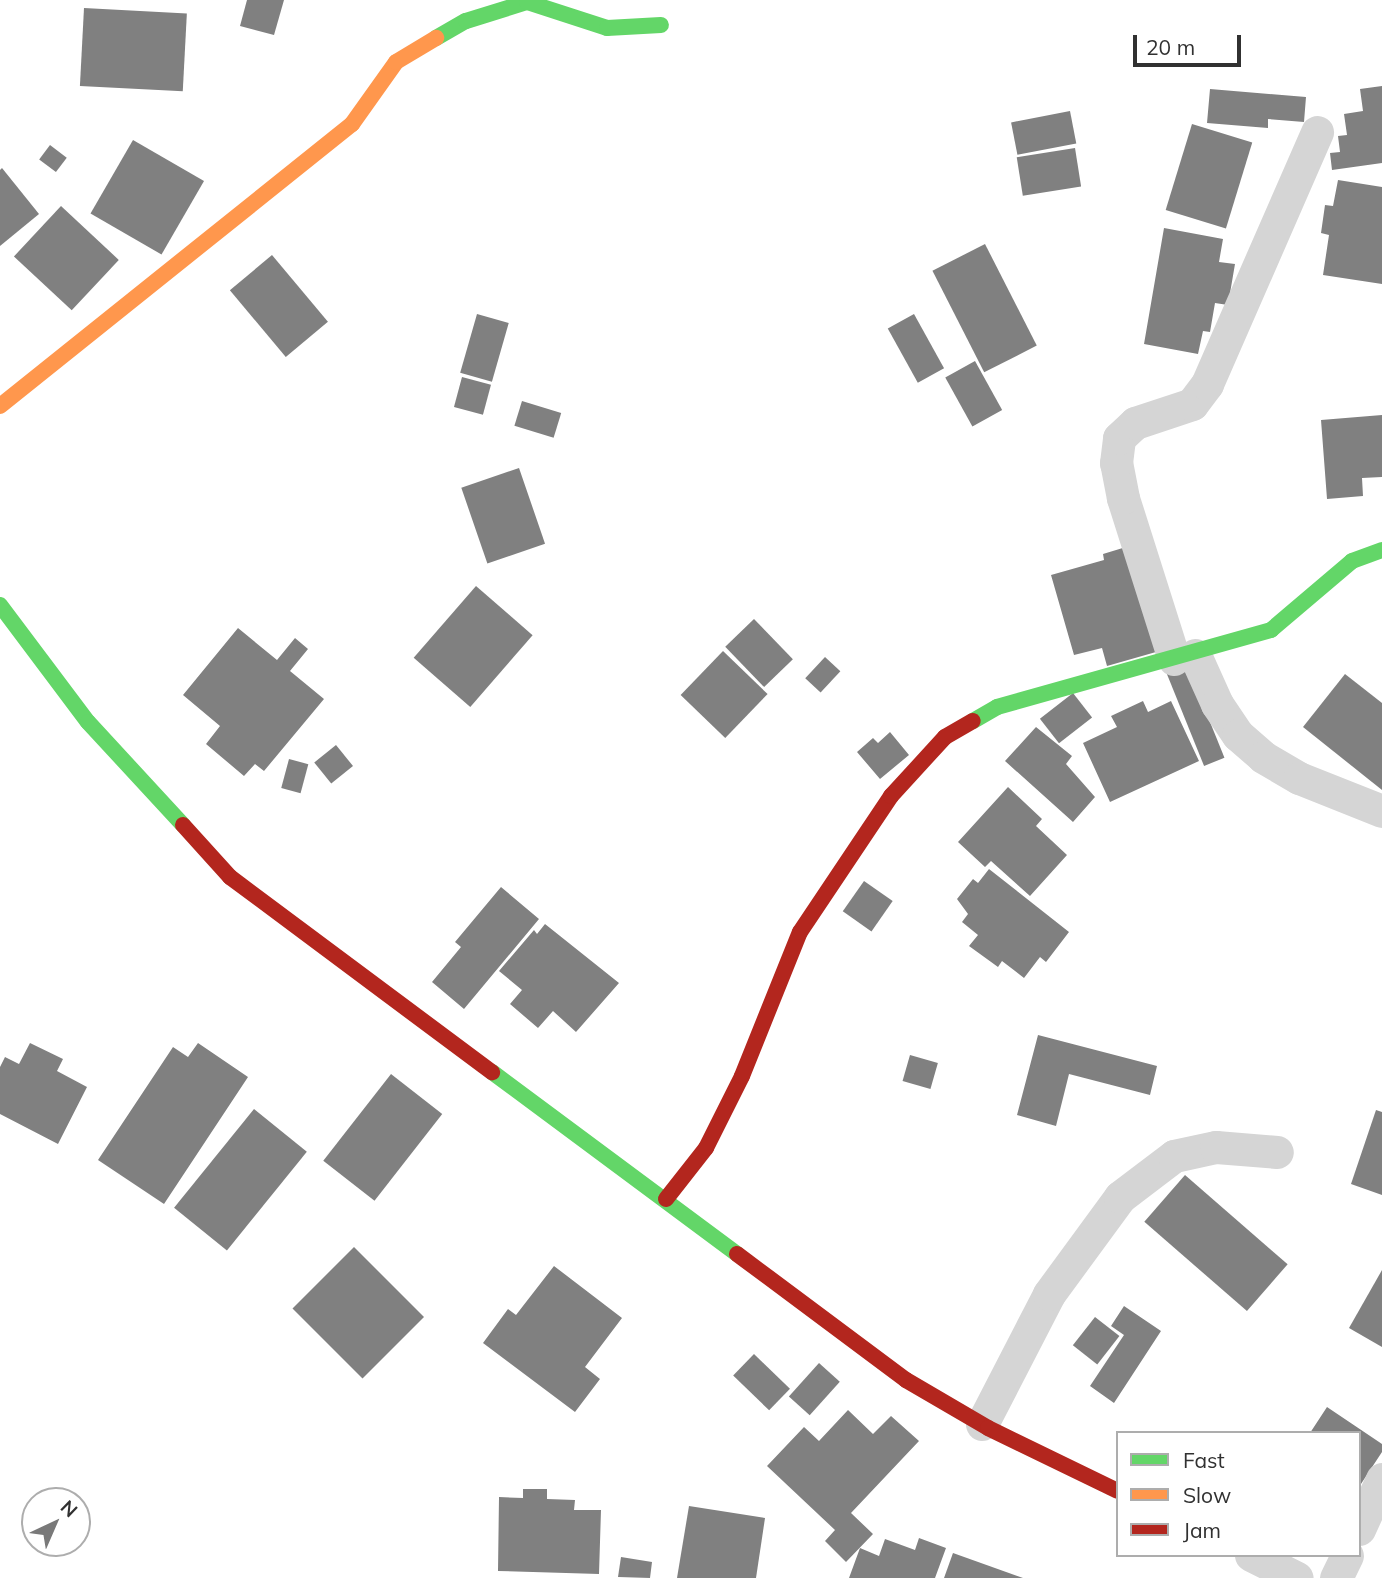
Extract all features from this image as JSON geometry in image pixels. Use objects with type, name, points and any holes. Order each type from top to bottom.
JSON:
[{"type":"street","points":[[0,406],[352,124],[396,62],[466,21],[527,2],[607,28],[661,25]]},
{"type":"street","points":[[1317,132],[1207,384],[1192,404],[1135,423],[1119,438],[1116,463],[1123,498],[1184,657],[1238,735],[1263,757],[1299,778],[1382,811]]},
{"type":"street","points":[[666,1199],[706,1148],[742,1076],[800,932],[891,796],[945,737],[997,707],[1184,657],[1271,630],[1352,561],[1382,550]]},
{"type":"street","points":[[0,604],[88,722],[230,877],[906,1380],[982,1424],[1116,1490]]},
{"type":"street","points":[[982,1424],[1049,1294],[1120,1197],[1174,1156],[1216,1147],[1278,1152]]},
{"type":"street","points":[[1361,1525],[1382,1479]]},
{"type":"street","points":[[1255,1557],[1297,1578]]},
{"type":"street","points":[[1336,1578],[1346,1557]]},
{"type":"building","points":[[247,0],[284,0],[274,35],[240,26]]},
{"type":"building","points":[[84,8],[187,13],[183,91],[80,86]]},
{"type":"building","points":[[1382,86],[1382,163],[1332,170],[1330,153],[1340,152],[1338,136],[1347,135],[1344,114],[1363,111],[1360,89]]},
{"type":"building","points":[[1210,89],[1306,97],[1304,122],[1268,119],[1268,128],[1207,123]]},
{"type":"building","points":[[1070,111],[1076,143],[1017,155],[1011,122]]},
{"type":"building","points":[[1192,124],[1252,142],[1226,228],[1166,210]]},
{"type":"building","points":[[133,140],[204,181],[162,255],[90,214]]},
{"type":"building","points":[[50,145],[67,158],[56,172],[39,159]]},
{"type":"building","points":[[1075,148],[1081,187],[1023,196],[1017,157]]},
{"type":"building","points":[[2,168],[39,214],[0,246],[0,170]]},
{"type":"building","points":[[1338,180],[1382,187],[1382,284],[1323,275],[1329,235],[1321,233],[1325,205],[1333,206]]},
{"type":"building","points":[[61,206],[119,260],[72,310],[14,256]]},
{"type":"building","points":[[1164,228],[1223,239],[1219,262],[1235,264],[1228,305],[1215,303],[1210,332],[1203,331],[1198,354],[1144,344]]},
{"type":"building","points":[[985,244],[1037,346],[984,372],[932,271]]},
{"type":"building","points":[[272,255],[328,322],[286,357],[230,290]]},
{"type":"building","points":[[477,314],[509,323],[492,382],[460,373]]},
{"type":"building","points":[[914,314],[944,368],[918,383],[888,329]]},
{"type":"building","points":[[975,361],[1002,410],[972,426],[945,377]]},
{"type":"building","points":[[462,377],[491,385],[483,415],[454,407]]},
{"type":"building","points":[[522,401],[561,413],[554,438],[514,426]]},
{"type":"building","points":[[1382,415],[1382,477],[1362,478],[1363,496],[1327,499],[1321,420]]},
{"type":"building","points":[[519,468],[545,544],[487,564],[461,488]]},
{"type":"building","points":[[1126,547],[1156,652],[1107,666],[1102,648],[1074,655],[1051,575],[1104,560],[1103,554]]},
{"type":"building","points":[[476,586],[533,635],[470,707],[414,658]]},
{"type":"building","points":[[754,619],[793,659],[764,687],[725,647]]},
{"type":"building","points":[[238,628],[277,660],[295,638],[308,649],[290,671],[324,699],[264,771],[255,764],[244,776],[206,744],[220,726],[183,695]]},
{"type":"building","points":[[723,651],[768,694],[725,738],[681,695]]},
{"type":"building","points":[[825,657],[840,671],[821,693],[805,678]]},
{"type":"building","points":[[1187,665],[1224,758],[1204,766],[1167,673]]},
{"type":"building","points":[[1345,674],[1382,703],[1382,790],[1303,727]]},
{"type":"building","points":[[1073,693],[1092,717],[1059,743],[1040,719]]},
{"type":"building","points":[[1143,701],[1148,712],[1171,701],[1199,761],[1110,802],[1083,743],[1117,727],[1111,716]]},
{"type":"building","points":[[1036,727],[1072,756],[1066,764],[1095,797],[1073,822],[1005,761]]},
{"type":"building","points":[[890,732],[909,755],[880,779],[857,752],[873,738],[878,743]]},
{"type":"building","points":[[336,745],[353,766],[331,784],[314,763]]},
{"type":"building","points":[[289,759],[308,764],[301,793],[281,788]]},
{"type":"building","points":[[1008,787],[1042,819],[1036,826],[1067,855],[1030,896],[991,861],[985,867],[958,842]]},
{"type":"building","points":[[989,869],[1069,932],[1046,962],[1040,957],[1024,978],[1002,961],[998,967],[969,946],[978,935],[962,922],[968,914],[957,899],[973,879],[978,883]]},
{"type":"building","points":[[864,881],[893,901],[871,931],[843,911]]},
{"type":"building","points":[[501,887],[539,919],[464,1009],[432,982],[461,947],[455,942]]},
{"type":"building","points":[[545,924],[619,983],[576,1032],[553,1011],[538,1028],[510,1004],[522,990],[499,971],[534,930],[537,934]]},
{"type":"building","points":[[1038,1035],[1157,1066],[1150,1095],[1069,1074],[1056,1126],[1017,1115]]},
{"type":"building","points":[[30,1043],[63,1059],[57,1071],[87,1087],[58,1144],[0,1114],[0,1067],[5,1057],[19,1064]]},
{"type":"building","points":[[198,1043],[248,1077],[164,1204],[98,1160],[173,1047],[188,1057]]},
{"type":"building","points":[[910,1055],[938,1063],[930,1089],[903,1081]]},
{"type":"building","points":[[391,1074],[442,1114],[374,1201],[323,1161]]},
{"type":"building","points":[[254,1109],[307,1152],[227,1250],[174,1208]]},
{"type":"building","points":[[1376,1110],[1382,1112],[1382,1195],[1351,1184]]},
{"type":"building","points":[[1185,1175],[1288,1264],[1247,1311],[1144,1222]]},
{"type":"building","points":[[354,1247],[424,1317],[362,1379],[292,1309]]},
{"type":"building","points":[[554,1266],[622,1318],[585,1367],[600,1379],[575,1412],[483,1343],[508,1309],[516,1315]]},
{"type":"building","points":[[1382,1270],[1382,1347],[1349,1328]]},
{"type":"building","points":[[1124,1306],[1161,1331],[1114,1403],[1090,1386],[1124,1335],[1111,1326]]},
{"type":"building","points":[[1095,1317],[1119,1336],[1097,1364],[1073,1345]]},
{"type":"building","points":[[754,1354],[790,1389],[769,1410],[733,1376]]},
{"type":"building","points":[[819,1363],[840,1382],[810,1415],[789,1396]]},
{"type":"building","points":[[1327,1407],[1382,1444],[1382,1452],[1361,1484],[1361,1431],[1311,1431]]},
{"type":"building","points":[[848,1410],[873,1434],[891,1416],[919,1441],[851,1513],[873,1534],[846,1562],[825,1541],[835,1530],[767,1466],[804,1427],[819,1441]]},
{"type":"building","points":[[523,1489],[547,1489],[547,1499],[575,1500],[574,1510],[601,1510],[599,1574],[498,1571],[499,1497],[523,1498]]},
{"type":"building","points":[[689,1506],[765,1518],[756,1578],[677,1578]]},
{"type":"building","points":[[919,1538],[946,1548],[935,1578],[849,1578],[860,1548],[879,1556],[885,1539],[915,1550]]},
{"type":"building","points":[[953,1553],[1023,1578],[944,1578]]},
{"type":"building","points":[[621,1557],[652,1562],[650,1578],[618,1577]]},
{"type":"traffic: fast","points":[[436,38],[466,21],[527,2],[607,28],[661,25]]},
{"type":"traffic: fast","points":[[973,721],[997,707],[1271,630],[1352,561],[1382,550]]},
{"type":"traffic: fast","points":[[0,605],[88,722],[183,825]]},
{"type":"traffic: fast","points":[[492,1072],[737,1254]]},
{"type":"traffic: slow","points":[[0,406],[352,124],[396,62],[436,38]]},
{"type":"traffic: jam","points":[[666,1199],[706,1148],[742,1076],[800,932],[891,796],[945,737],[973,721]]},
{"type":"traffic: jam","points":[[183,825],[230,877],[492,1072]]},
{"type":"traffic: jam","points":[[737,1254],[906,1380],[988,1428],[1116,1490]]}]
